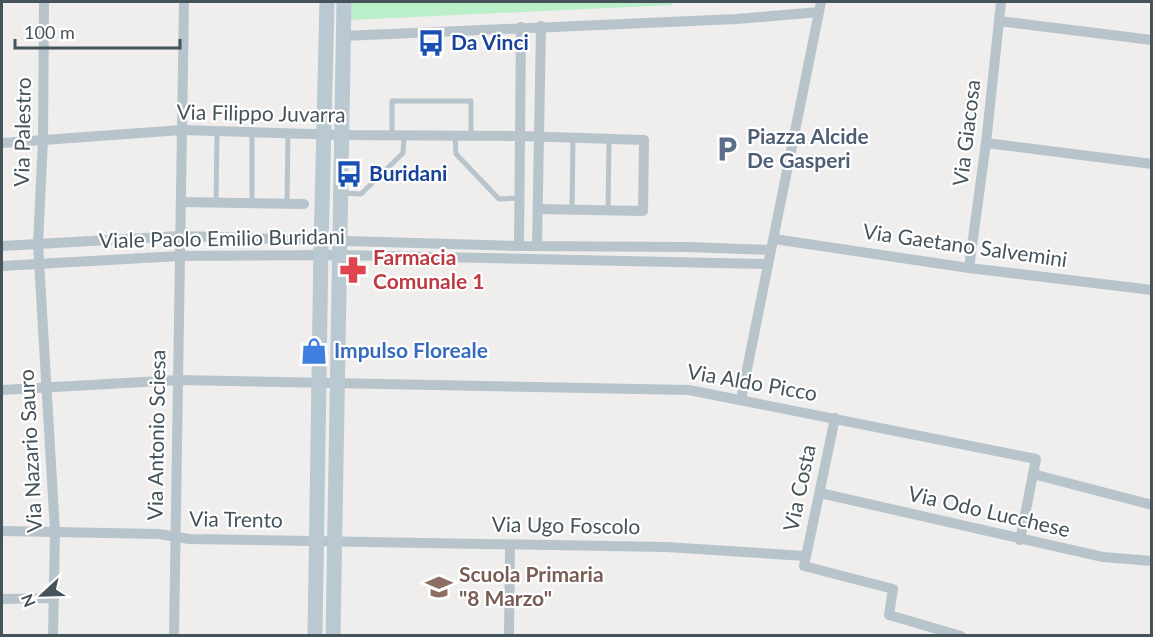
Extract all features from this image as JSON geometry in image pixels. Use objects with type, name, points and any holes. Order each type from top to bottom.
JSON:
[{"type":"street","name":"Via Palestro","points":[[40,264],[38,244],[43,140],[44,2]]},
{"type":"street","name":"Via Antonio Sciesa","points":[[174,636],[184,2]]},
{"type":"street","points":[[327,2],[319,382],[325,541],[333,636]]},
{"type":"street","points":[[315,636],[337,382],[344,2]]},
{"type":"street","name":"Via Giacosa","points":[[969,268],[986,143],[1001,2]]},
{"type":"street","points":[[343,36],[737,19],[820,7],[741,399]]},
{"type":"street","points":[[999,21],[1152,40]]},
{"type":"street","points":[[537,246],[541,26]]},
{"type":"street","points":[[519,246],[521,27]]},
{"type":"street","name":"Via Filippo Juvarra","points":[[2,143],[182,130],[644,140],[643,211],[608,210]]},
{"type":"street","points":[[986,143],[1152,164]]},
{"type":"street","points":[[181,202],[304,204]]},
{"type":"street","points":[[538,209],[608,210]]},
{"type":"street","name":"Viale Paolo Emilio Buridani","points":[[2,246],[181,236],[321,240],[339,248],[768,264]]},
{"type":"street","name":"Viale Paolo Emilio Buridani","points":[[2,266],[180,256],[320,257],[339,248],[772,245]]},
{"type":"street","name":"Via Gaetano Salvemini","points":[[772,245],[1152,290]]},
{"type":"street","name":"Via Nazario Sauro","points":[[40,264],[54,531],[53,636]]},
{"type":"street","name":"Via Aldo Picco","points":[[2,390],[178,380],[689,390],[1036,459],[1033,474]]},
{"type":"street","name":"Via Costa","points":[[805,561],[835,418]]},
{"type":"street","points":[[1020,540],[1033,474],[1152,505]]},
{"type":"street","name":"Via Odo Lucchese","points":[[820,494],[1103,557],[1152,561]]},
{"type":"street","name":"Via Trento","points":[[2,531],[159,534],[175,538],[325,541]]},
{"type":"street","name":"Via Ugo Foscolo","points":[[325,541],[666,547],[805,561],[893,589],[889,615],[961,636]]},
{"type":"street","points":[[509,636],[510,545]]},
{"type":"street","points":[[2,599],[54,598]]},
{"type":"lane","points":[[392,136],[392,101],[403,101],[471,102],[471,136]]},
{"type":"lane","points":[[216,203],[218,132]]},
{"type":"lane","points":[[252,132],[252,203]]},
{"type":"lane","points":[[287,204],[288,133]]},
{"type":"lane","points":[[340,193],[361,194],[403,153],[404,135]]},
{"type":"lane","points":[[455,136],[456,154],[499,199],[519,198]]},
{"type":"lane","points":[[572,209],[573,138]]},
{"type":"lane","points":[[608,210],[609,139]]},
{"type":"green space","points":[[350,2],[672,2],[672,5],[350,20]]},
{"type":"place","name":"Da Vinci","points":[[431,43]]},
{"type":"place","name":"Piazza Alcide De Gasperi","points":[[727,149]]},
{"type":"place","name":"Buridani","points":[[349,174]]},
{"type":"place","name":"Farmacia Comunale 1","points":[[353,270]]},
{"type":"place","name":"Impulso Floreale","points":[[314,351]]},
{"type":"place","name":"Scuola Primaria \"8 Marzo\"","points":[[439,587]]}]
